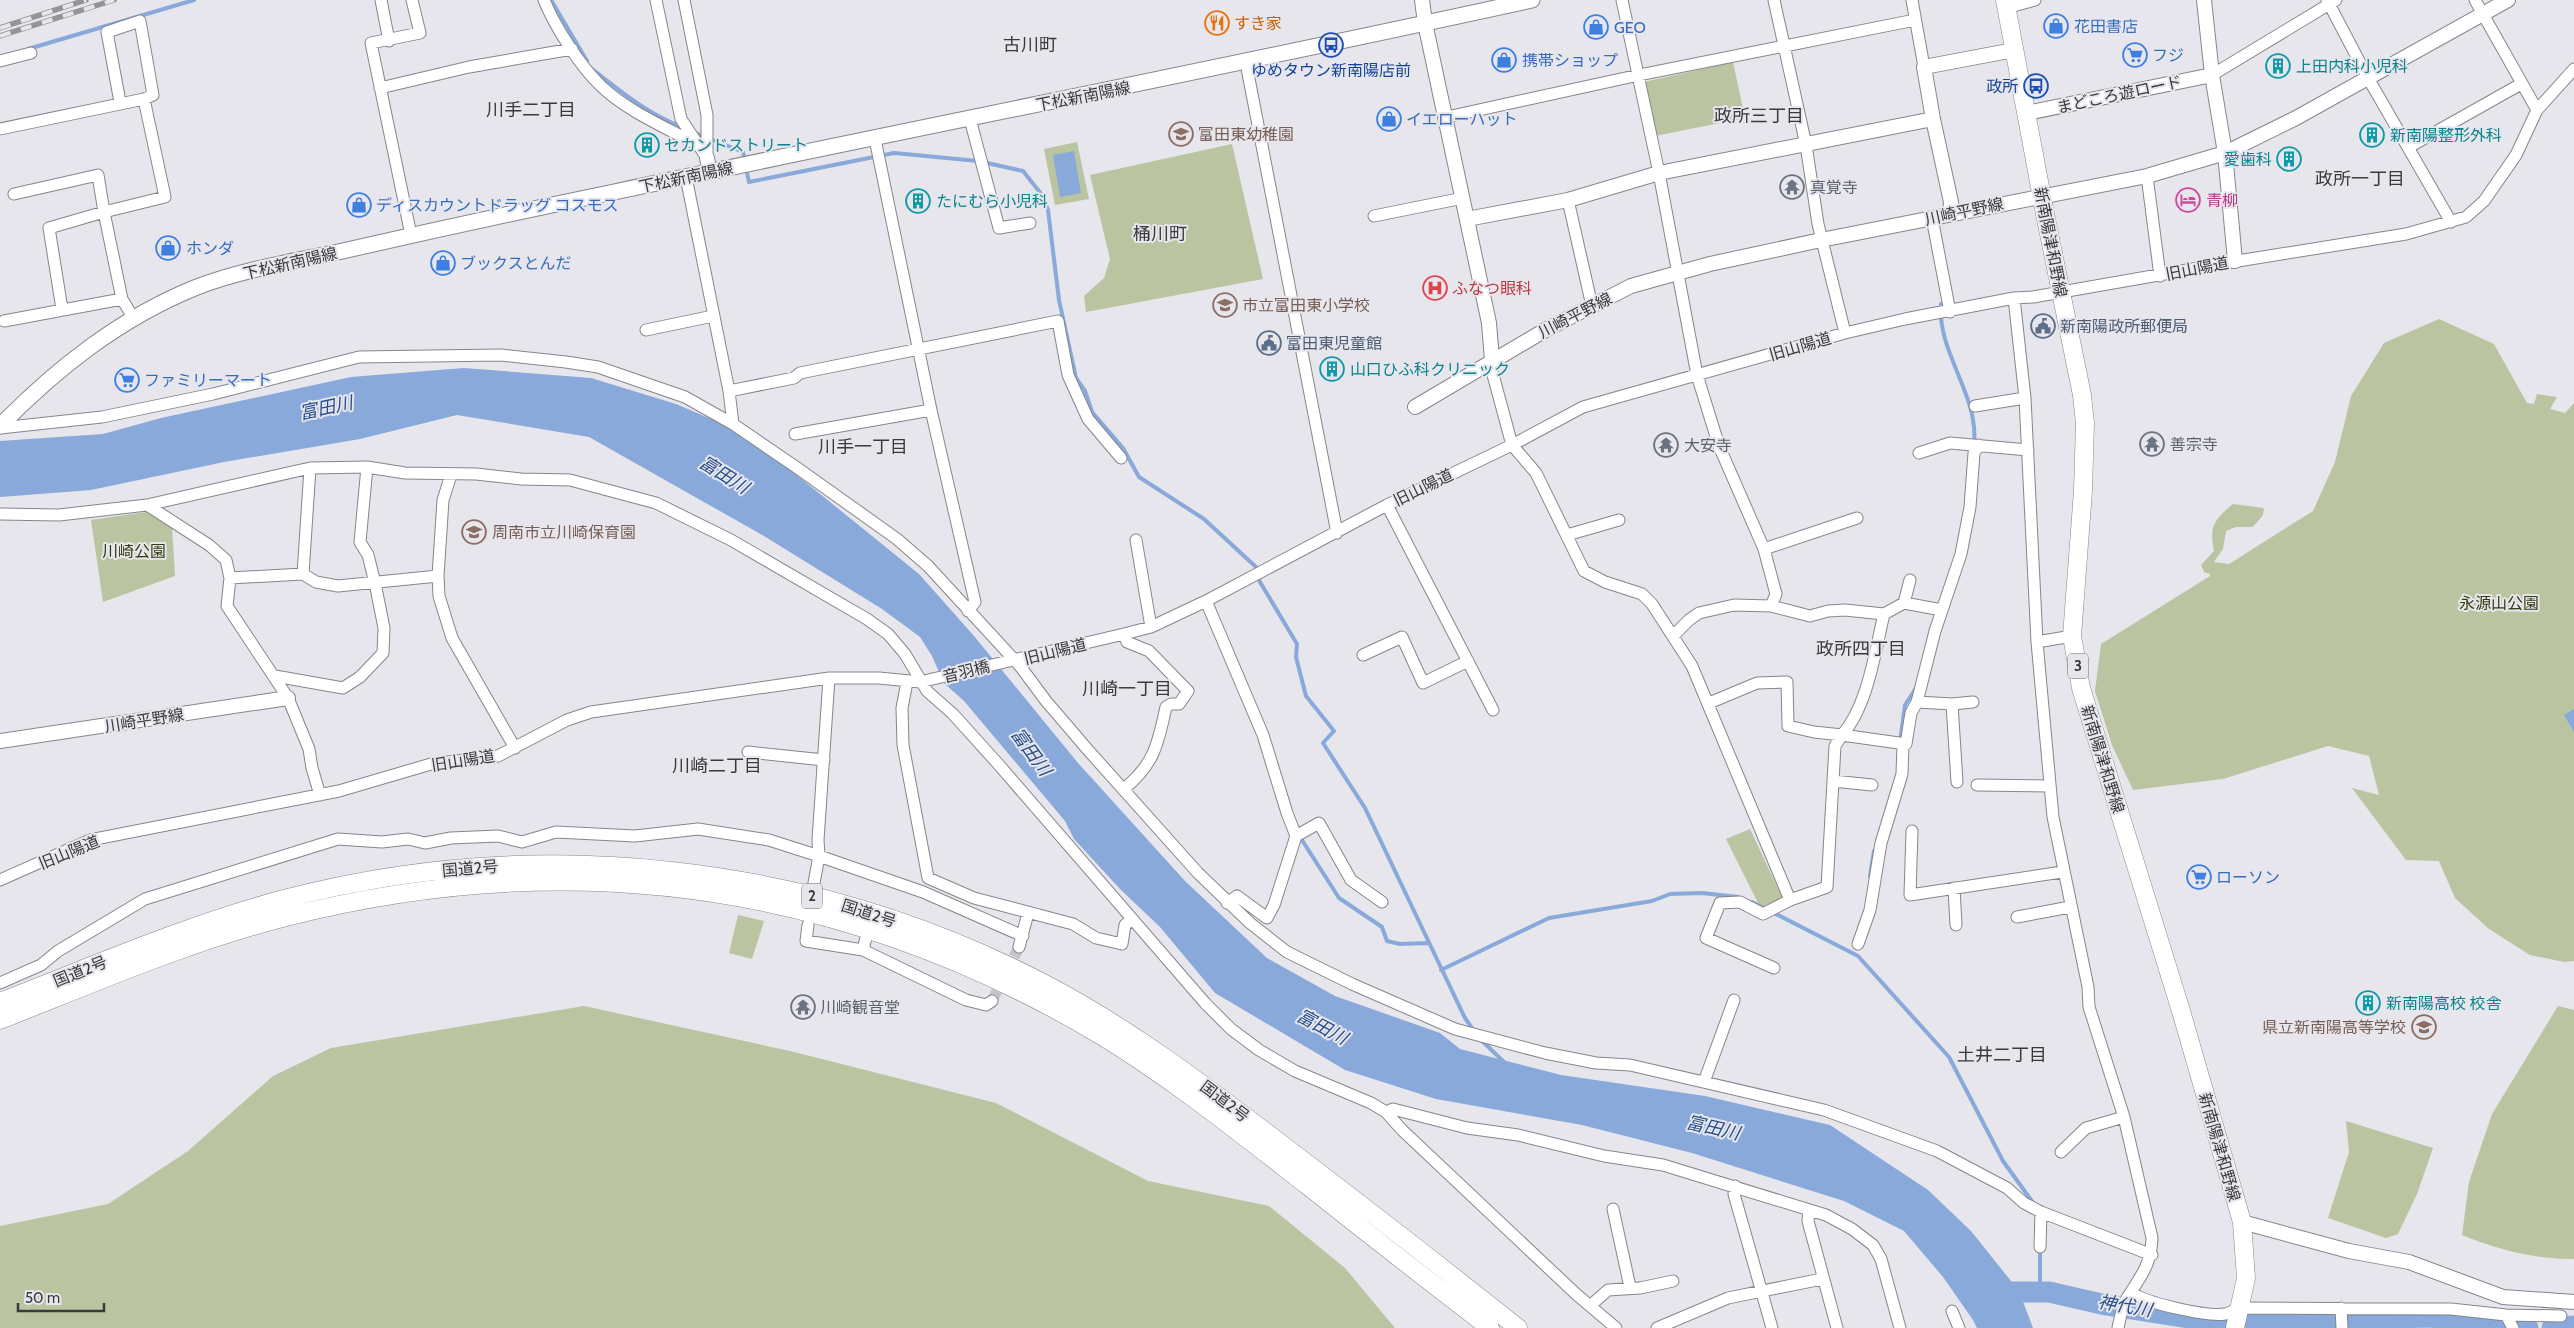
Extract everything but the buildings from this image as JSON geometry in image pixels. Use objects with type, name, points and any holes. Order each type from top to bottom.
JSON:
[{"type":"main road","name":"下松新南陽線","points":[[0,427],[64,366],[90,346],[134,319],[199,286],[224,279],[411,235],[686,177],[708,165],[875,139],[970,118],[1246,63],[1532,0]]},
{"type":"main road","name":"新南陽津和野線","points":[[2006,4],[2060,292],[2082,395],[2085,423],[2083,491],[2072,636],[2081,688],[2181,1011],[2242,1222],[2246,1278],[2237,1317]]},
{"type":"main road","name":"国道2号","points":[[0,1002],[193,928],[283,900],[369,881],[424,872],[563,863],[645,867],[718,875],[789,890],[872,912],[964,946],[1043,982],[1114,1024],[1173,1063],[1231,1105],[1518,1328]]},
{"type":"main road","name":"国道2号","points":[[0,1020],[198,944],[285,918],[372,898],[446,887],[564,881],[643,884],[734,896],[788,907],[868,929],[961,963],[1039,1000],[1106,1039],[1230,1125],[1490,1328]]},
{"type":"street","points":[[381,0],[389,41]]},
{"type":"street","points":[[411,235],[371,43],[389,41],[420,33],[412,0]]},
{"type":"street","points":[[544,0],[572,49],[600,86],[619,100],[696,144]]},
{"type":"street","points":[[656,0],[681,119],[708,165]]},
{"type":"street","points":[[684,0],[707,115],[708,165]]},
{"type":"street","points":[[1422,0],[1424,23],[1446,116],[1489,323],[1492,370],[1512,445],[1536,473],[1584,571],[1605,582],[1642,594],[1652,604],[1692,666],[1790,900]]},
{"type":"street","points":[[1622,0],[1660,173],[1697,375],[1719,446],[1764,549],[1776,594],[1771,606]]},
{"type":"street","points":[[1774,0],[1806,145],[1821,240],[1845,333]]},
{"type":"street","points":[[1912,0],[1933,119],[1951,202],[1950,214]]},
{"type":"street","points":[[2006,4],[2035,0]]},
{"type":"street","points":[[2204,0],[2212,75],[2225,153],[2235,261]]},
{"type":"street","points":[[2475,0],[2537,110]]},
{"type":"street","name":"川崎平野線","points":[[1415,407],[1450,388],[1492,360],[1631,286],[1678,273],[1821,240],[2147,176],[2225,153],[2296,118],[2483,16],[2508,0]]},
{"type":"street","points":[[2212,75],[2330,2],[2368,78],[2450,222]]},
{"type":"street","points":[[0,129],[120,102],[144,99],[154,95],[140,20],[107,32],[120,102]]},
{"type":"street","points":[[1446,116],[1784,45],[1915,20]]},
{"type":"street","points":[[380,88],[469,67],[572,49]]},
{"type":"street","points":[[1924,67],[2014,50]]},
{"type":"street","points":[[0,61],[31,53]]},
{"type":"street","points":[[1246,63],[1337,533]]},
{"type":"street","name":"旧山陽道","points":[[1002,662],[1014,661],[1151,627],[1206,601],[1387,505],[1512,445],[1583,407],[1845,333],[1905,319],[1950,312],[2014,298],[2369,241],[2466,217],[2484,201],[2516,155],[2537,110],[2574,69]]},
{"type":"street","name":"まどころ遊ロード","points":[[2027,113],[2212,75]]},
{"type":"street","points":[[2409,147],[2521,84]]},
{"type":"street","points":[[62,309],[49,228],[165,197],[144,99]]},
{"type":"street","points":[[970,118],[999,228],[1030,223]]},
{"type":"street","points":[[1467,219],[1568,200],[1660,173],[1933,119]]},
{"type":"street","points":[[875,139],[931,410],[975,602],[968,611]]},
{"type":"street","points":[[14,194],[98,174],[122,299],[134,319]]},
{"type":"street","points":[[2147,176],[2160,276]]},
{"type":"street","points":[[686,177],[729,391],[733,424]]},
{"type":"street","points":[[1374,216],[1463,198]]},
{"type":"street","points":[[1568,200],[1592,306]]},
{"type":"street","points":[[1932,218],[1950,312]]},
{"type":"street","points":[[2014,298],[2025,398],[2038,642],[2053,817],[2062,872],[2088,987],[2089,1008],[2124,1117],[2148,1213],[2152,1238],[2152,1255],[2129,1296],[2119,1324]]},
{"type":"street","points":[[4,321],[122,299]]},
{"type":"street","points":[[646,330],[713,316]]},
{"type":"street","points":[[729,391],[794,378],[800,374],[1058,322],[1068,375],[1088,419],[1121,458]]},
{"type":"street","points":[[0,427],[102,416],[213,394],[359,357],[500,354],[598,367],[685,396],[733,424],[897,539],[928,566],[1014,661],[1088,750],[1125,788],[1227,903],[1287,952],[1352,984],[1454,1029],[1545,1053],[1596,1063],[1630,1065],[1824,1110],[1938,1151],[2007,1188],[2024,1203],[2041,1212],[2152,1255]]},
{"type":"street","points":[[1975,406],[2025,398]]},
{"type":"street","points":[[795,434],[931,410]]},
{"type":"street","points":[[1919,453],[1950,443],[2028,450]]},
{"type":"street","points":[[1858,944],[1870,910],[1881,844],[1902,774],[1903,744],[1906,744],[1911,713],[1917,702],[1942,610],[1961,554],[1970,507],[1974,453],[1979,445]]},
{"type":"street","points":[[275,676],[343,688],[360,677],[383,653],[384,628],[375,583],[368,555],[360,542],[367,467]]},
{"type":"street","points":[[0,514],[59,515],[147,505],[310,468],[367,467],[405,473],[476,474],[521,479],[570,480],[656,503],[731,540],[867,619],[888,634],[924,681],[1205,1003],[1231,1029],[1295,1071],[1371,1103],[1386,1112],[1402,1130],[1576,1294],[1616,1328]]},
{"type":"street","points":[[303,574],[310,468]]},
{"type":"street","points":[[450,475],[443,500],[438,576],[439,596],[452,638],[515,748]]},
{"type":"street","points":[[147,505],[209,545],[226,560],[230,578],[227,606],[246,638],[275,676],[288,698],[310,749],[312,768],[320,795]]},
{"type":"street","points":[[1387,505],[1493,710]]},
{"type":"street","points":[[1764,549],[1857,518]]},
{"type":"street","points":[[1567,535],[1619,520]]},
{"type":"street","points":[[1136,540],[1151,627]]},
{"type":"street","points":[[230,578],[303,574],[316,582],[338,586],[438,576]]},
{"type":"street","points":[[1904,603],[1910,580]]},
{"type":"street","points":[[1206,601],[1263,735],[1296,836],[1274,905],[1267,918],[1236,896],[1227,903]]},
{"type":"street","points":[[1673,636],[1688,620],[1699,613],[1734,605],[1771,606],[1810,616],[1828,611],[1845,610],[1884,614],[1904,603],[1942,610]]},
{"type":"street","points":[[1774,968],[1706,938],[1720,903],[1740,902],[1763,914],[1790,900],[1827,887],[1835,746],[1853,722],[1870,671],[1884,614]]},
{"type":"street","points":[[1124,634],[1127,642],[1149,651],[1188,691],[1179,704],[1171,704],[1166,707],[1156,749],[1139,776],[1125,788]]},
{"type":"street","points":[[2038,642],[2072,636]]},
{"type":"street","points":[[1363,655],[1402,637],[1423,683],[1468,661]]},
{"type":"street","name":"音羽橋","points":[[924,681],[1002,662]]},
{"type":"street","points":[[814,883],[819,856],[818,840],[829,678]]},
{"type":"street","name":"旧山陽道","points":[[0,880],[90,840],[320,795],[431,764],[498,756],[567,720],[591,712],[829,678],[879,678],[907,682],[924,681]]},
{"type":"street","points":[[907,682],[902,708],[903,745],[928,878],[974,898],[1073,924],[1096,938],[1122,944],[1125,925],[1132,919]]},
{"type":"street","points":[[1709,703],[1757,683],[1787,682],[1788,726],[1814,732],[1903,744]]},
{"type":"street","name":"川崎平野線","points":[[0,741],[288,698]]},
{"type":"street","points":[[1917,702],[1952,704],[1973,702]]},
{"type":"street","points":[[1952,704],[1957,782]]},
{"type":"street","points":[[748,752],[824,760]]},
{"type":"street","points":[[1833,781],[1872,785]]},
{"type":"street","points":[[1983,788],[2050,786]]},
{"type":"street","points":[[1296,836],[1319,823],[1351,880],[1382,902]]},
{"type":"street","points":[[0,983],[41,965],[58,951],[145,899],[338,839],[382,842],[408,839],[425,843],[451,838],[498,836],[522,842],[556,832],[635,836],[698,829],[769,840],[923,892],[1021,942],[1028,913]]},
{"type":"street","points":[[1912,831],[1910,895],[2062,872]]},
{"type":"street","points":[[1954,888],[1956,925]]},
{"type":"street","points":[[2017,917],[2070,906]]},
{"type":"street","points":[[808,925],[806,941],[863,950],[966,1000],[986,1005],[992,1001]]},
{"type":"street","points":[[863,950],[868,929]]},
{"type":"street","points":[[0,974],[18,968],[29,970]]},
{"type":"street","points":[[1704,1082],[1734,1000]]},
{"type":"street","points":[[1386,1112],[1393,1110],[1467,1128],[1518,1135],[1578,1150],[1663,1165],[1826,1215],[1852,1229],[1873,1245],[1881,1260],[1900,1328]]},
{"type":"street","points":[[2062,1152],[2086,1128],[2124,1117]]},
{"type":"street","points":[[1734,1186],[1734,1194],[1772,1328]]},
{"type":"street","points":[[1612,1209],[1630,1287]]},
{"type":"street","points":[[1808,1210],[1808,1221],[1822,1279],[1837,1328]]},
{"type":"street","points":[[2040,1247],[2041,1212]]},
{"type":"street","points":[[2242,1222],[2349,1251],[2409,1262],[2503,1297],[2574,1302]]},
{"type":"street","points":[[1657,1328],[1728,1298],[1822,1279]]},
{"type":"street","points":[[1591,1305],[1608,1290],[1630,1287],[1640,1288],[1673,1281]]},
{"type":"street","points":[[2129,1296],[2181,1309],[2237,1317],[2342,1308],[2450,1309],[2506,1315],[2561,1316]]},
{"type":"street","points":[[2342,1308],[2342,1328]]},
{"type":"street","points":[[1952,1311],[1959,1328]]},
{"type":"street","points":[[2506,1315],[2513,1328]]},
{"type":"green space","points":[[1733,62],[1745,118],[1655,136],[1644,82]]},
{"type":"green space","points":[[1077,142],[1089,199],[1055,205],[1044,149]]},
{"type":"green space","points":[[1232,144],[1263,279],[1086,312],[1084,296],[1104,278],[1110,259],[1090,175]]},
{"type":"green space","name":"永源山公園","points":[[2439,319],[2494,344],[2527,403],[2534,404],[2537,394],[2557,397],[2550,409],[2565,413],[2574,403],[2574,961],[2564,962],[2530,955],[2489,929],[2455,898],[2439,861],[2406,860],[2352,788],[2379,795],[2369,756],[2328,746],[2223,779],[2133,790],[2112,745],[2095,691],[2101,644],[2210,576],[2210,574],[2204,572],[2201,565],[2214,551],[2212,535],[2214,524],[2233,504],[2264,508],[2263,515],[2253,527],[2236,527],[2226,531],[2223,549],[2214,562],[2229,564],[2313,511],[2335,462],[2351,396],[2384,343]]},
{"type":"green space","name":"川崎公園","points":[[146,512],[172,527],[175,576],[103,602],[91,520]]},
{"type":"green space","points":[[1750,829],[1783,899],[1760,907],[1726,839]]},
{"type":"green space","points":[[738,915],[764,921],[752,959],[729,953]]},
{"type":"green space","points":[[584,1006],[790,1051],[996,1103],[1148,1181],[1269,1206],[1345,1268],[1395,1328],[0,1328],[0,1226],[108,1204],[188,1151],[273,1076],[331,1048]]},
{"type":"green space","points":[[2558,1006],[2574,1010],[2574,1259],[2559,1259],[2517,1253],[2462,1235],[2469,1182],[2492,1114]]},
{"type":"green space","points":[[2346,1121],[2433,1148],[2417,1194],[2398,1234],[2386,1238],[2328,1218],[2349,1152]]},
{"type":"water","points":[[1074,151],[1081,193],[1060,197],[1053,155]]},
{"type":"water","name":"富田川","points":[[464,368],[591,378],[676,404],[746,434],[919,574],[974,636],[1078,763],[1185,881],[1267,958],[1335,996],[1440,1033],[1460,1049],[1561,1075],[1705,1096],[1830,1125],[1928,1190],[1971,1231],[2019,1291],[2033,1328],[1977,1328],[1943,1277],[1904,1231],[1844,1201],[1692,1153],[1582,1125],[1436,1099],[1345,1070],[1215,993],[1160,927],[1120,889],[1074,839],[1065,821],[964,701],[944,683],[932,656],[920,637],[882,609],[764,536],[589,437],[457,415],[360,439],[224,462],[91,490],[0,497],[0,441],[103,434],[161,418],[351,377]]},
{"type":"water","points":[[2574,709],[2574,732],[2564,715]]},
{"type":"waterway","points":[[28,49],[194,0]]},
{"type":"waterway","points":[[551,0],[587,61]]},
{"type":"waterway","points":[[592,69],[646,109],[682,127]]},
{"type":"waterway","points":[[693,132],[743,152],[745,161]]},
{"type":"waterway","points":[[746,168],[749,182],[894,153],[978,161],[1023,171],[1042,195],[1048,210],[1059,300],[1076,378],[1085,391],[1092,412],[1123,448],[1139,477],[1204,519],[1256,567],[1260,582],[1297,644],[1296,657],[1306,696],[1334,731],[1323,743],[1365,808],[1465,1018],[1474,1031]]},
{"type":"waterway","points":[[1941,304],[1941,322],[1945,340],[1970,408],[1974,426],[1974,444]]},
{"type":"waterway","points":[[1900,742],[1905,705],[1916,688]]},
{"type":"waterway","points":[[1302,840],[1339,898],[1382,927],[1387,941],[1400,944],[1429,943]]},
{"type":"waterway","points":[[1870,876],[1874,851]]},
{"type":"waterway","points":[[1441,970],[1549,918],[1652,901],[1670,894],[1702,893],[1738,897]]},
{"type":"waterway","points":[[1752,902],[1766,909]]},
{"type":"waterway","points":[[1772,912],[1858,956],[1949,1057],[2003,1161],[2034,1204]]},
{"type":"waterway","points":[[1480,1039],[1504,1062]]},
{"type":"waterway","points":[[2040,1249],[2040,1292]]},
{"type":"waterway","name":"神代川","points":[[1993,1284],[2007,1292],[2049,1292],[2106,1305],[2221,1323],[2429,1317],[2528,1328]]},
{"type":"waterway","name":"神代川","points":[[2552,1328],[2574,1326]]},
{"type":"tunnel","points":[[992,1001],[1019,947]]},
{"type":"railway","points":[[0,28],[86,0]]},
{"type":"railway","points":[[0,36],[114,0]]},
{"type":"place","name":"すき家","points":[[1217,23]]},
{"type":"place","name":"花田書店","points":[[2056,26]]},
{"type":"place","name":"GEO","points":[[1596,27]]},
{"type":"place","name":"ゆめタウン新南陽店前","points":[[1331,45]]},
{"type":"place","name":"フジ","points":[[2135,55]]},
{"type":"place","name":"携帯ショップ","points":[[1504,60]]},
{"type":"place","name":"上田内科小児科","points":[[2278,66]]},
{"type":"place","name":"政所","points":[[2036,86]]},
{"type":"place","name":"イエローハット","points":[[1389,119]]},
{"type":"place","name":"富田東幼稚園","points":[[1181,134]]},
{"type":"place","name":"新南陽整形外科","points":[[2372,135]]},
{"type":"place","name":"セカンドストリート","points":[[647,145]]},
{"type":"place","name":"愛歯科","points":[[2289,159]]},
{"type":"place","name":"真覚寺","points":[[1792,187]]},
{"type":"place","name":"青柳","points":[[2188,200]]},
{"type":"place","name":"たにむら小児科","points":[[918,201]]},
{"type":"place","name":"ディスカウントドラッグ コスモス","points":[[359,205]]},
{"type":"place","name":"ホンダ","points":[[168,248]]},
{"type":"place","name":"ブックスとんだ","points":[[443,263]]},
{"type":"place","name":"ふなつ眼科","points":[[1435,288]]},
{"type":"place","name":"市立富田東小学校","points":[[1225,305]]},
{"type":"place","name":"新南陽政所郵便局","points":[[2043,326]]},
{"type":"place","name":"富田東児童館","points":[[1269,343]]},
{"type":"place","name":"山口ひふ科クリニック","points":[[1332,369]]},
{"type":"place","name":"ファミリーマート","points":[[127,380]]},
{"type":"place","name":"善宗寺","points":[[2152,444]]},
{"type":"place","name":"大安寺","points":[[1666,445]]},
{"type":"place","name":"周南市立川崎保育園","points":[[474,532]]},
{"type":"place","name":"ローソン","points":[[2199,877]]},
{"type":"place","name":"新南陽高校 校舎","points":[[2368,1003]]},
{"type":"place","name":"川崎観音堂","points":[[803,1007]]},
{"type":"place","name":"県立新南陽高等学校","points":[[2424,1027]]},
{"type":"district","name":"古川町","points":[[1030,45]]},
{"type":"district","name":"川手二丁目","points":[[531,110]]},
{"type":"district","name":"政所三丁目","points":[[1759,116]]},
{"type":"district","name":"政所一丁目","points":[[2360,179]]},
{"type":"district","name":"桶川町","points":[[1160,234]]},
{"type":"district","name":"川手一丁目","points":[[863,447]]},
{"type":"district","name":"政所四丁目","points":[[1861,649]]},
{"type":"district","name":"川崎一丁目","points":[[1127,689]]},
{"type":"district","name":"川崎二丁目","points":[[717,766]]},
{"type":"district","name":"土井二丁目","points":[[2002,1055]]}]
